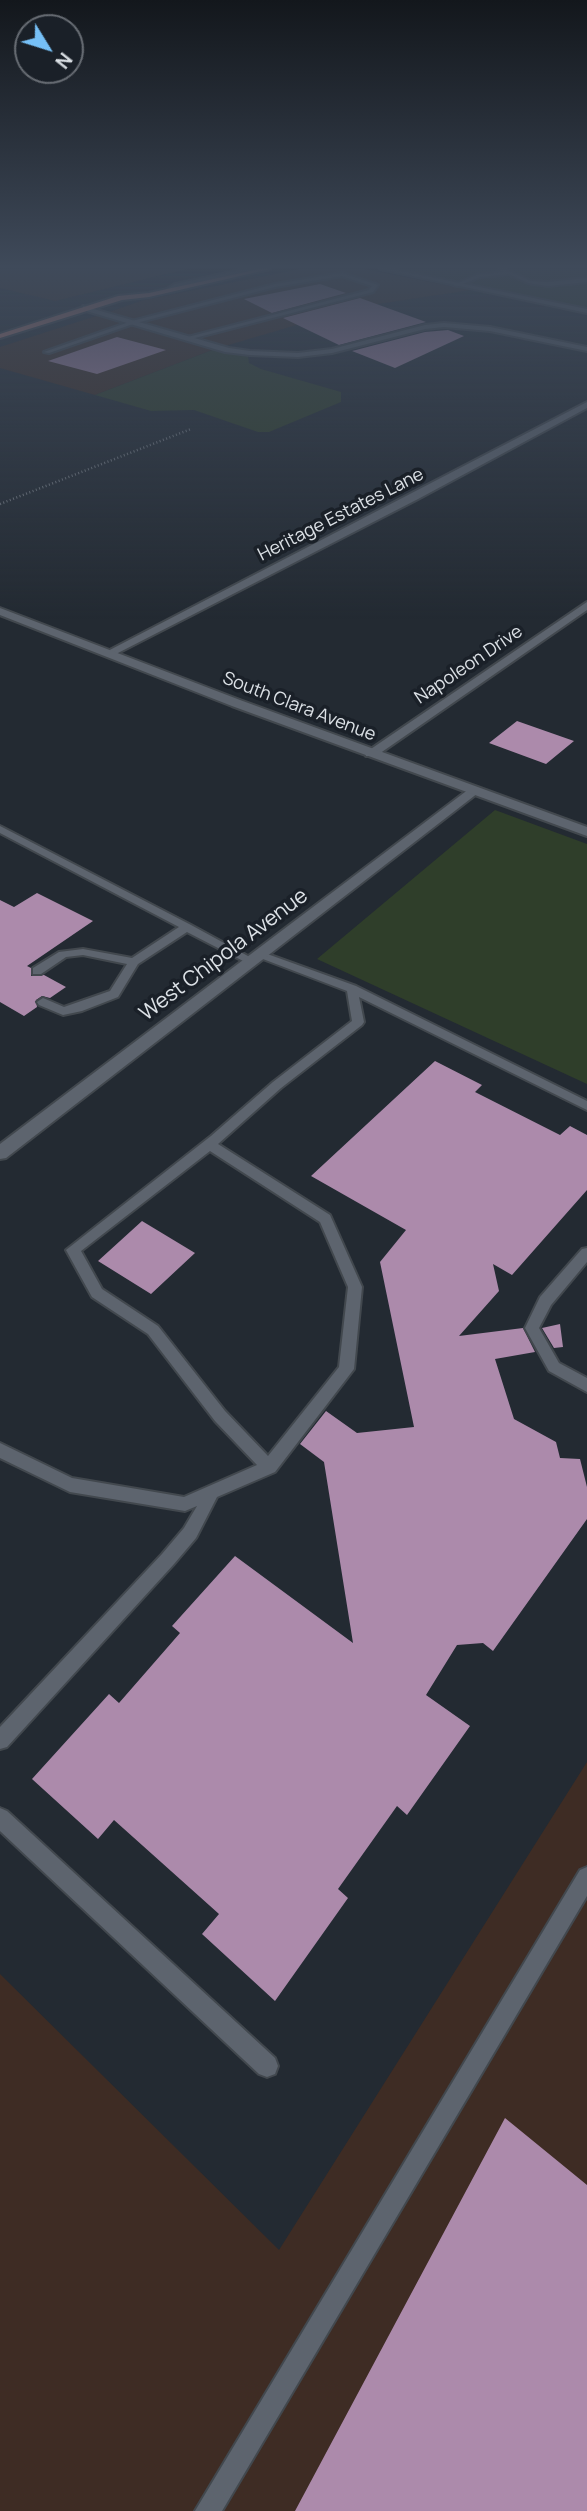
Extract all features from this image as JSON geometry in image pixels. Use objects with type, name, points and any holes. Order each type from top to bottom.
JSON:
[{"type":"street","name":"Heritage Estates Lane","points":[[110,653],[415,497],[587,405]]},
{"type":"street","name":"Napoleon Drive","points":[[371,753],[587,605]]},
{"type":"street","name":"South Clara Avenue","points":[[0,611],[371,753],[587,832]]},
{"type":"street","name":"West Chipola Avenue","points":[[0,1153],[473,790]]},
{"type":"lane","points":[[0,829],[187,927],[255,958],[352,989],[587,1106]]},
{"type":"lane","points":[[43,1002],[63,1011],[114,994],[134,962],[187,927]]},
{"type":"lane","points":[[37,971],[63,954],[83,952],[134,962]]},
{"type":"lane","points":[[268,1467],[220,1416],[153,1330],[97,1293],[73,1250],[209,1144],[277,1085],[358,1022],[352,989]]},
{"type":"lane","points":[[0,1450],[70,1485],[185,1504],[268,1467],[346,1369],[355,1287],[325,1219],[209,1144]]},
{"type":"lane","points":[[587,1253],[545,1301],[532,1328],[554,1367],[587,1386]]},
{"type":"lane","points":[[0,1740],[168,1559],[190,1532],[211,1492]]},
{"type":"lane","points":[[0,1818],[267,2066]]},
{"type":"lane","points":[[208,2511],[587,1877]]},
{"type":"path","points":[[0,504],[191,429]]},
{"type":"shaded area","points":[[64,386],[118,386],[95,395]]},
{"type":"shaded area","points":[[587,1762],[587,2511],[0,2511],[0,1974],[279,2250]]},
{"type":"green space","points":[[118,386],[321,386],[341,392],[341,402],[269,432],[258,432],[194,410],[151,411],[95,395]]},
{"type":"green space","points":[[495,810],[587,844],[587,1084],[317,959]]},
{"type":"building","points":[[517,721],[574,741],[546,764],[489,743]]},
{"type":"building","points":[[37,893],[93,921],[27,966],[31,968],[31,976],[44,975],[66,987],[50,998],[42,996],[36,1000],[37,1007],[24,1016],[0,1002],[0,900],[14,907]]},
{"type":"building","points":[[435,1061],[482,1085],[475,1092],[560,1135],[570,1126],[587,1135],[587,1190],[512,1275],[493,1264],[499,1291],[459,1336],[523,1328],[535,1352],[495,1359],[514,1419],[556,1442],[560,1458],[580,1459],[587,1487],[587,1519],[493,1651],[483,1643],[457,1645],[426,1695],[470,1726],[407,1815],[397,1806],[338,1889],[348,1898],[275,2001],[202,1934],[219,1914],[114,1820],[98,1839],[32,1779],[109,1694],[119,1703],[180,1633],[172,1626],[235,1556],[353,1643],[324,1462],[300,1444],[326,1411],[357,1433],[414,1427],[380,1262],[406,1230],[311,1176]]},
{"type":"building","points":[[142,1221],[195,1253],[151,1294],[98,1261]]},
{"type":"building","points":[[560,1324],[563,1347],[554,1348],[542,1328]]},
{"type":"building","points":[[505,2118],[587,2185],[587,2511],[295,2511]]}]
